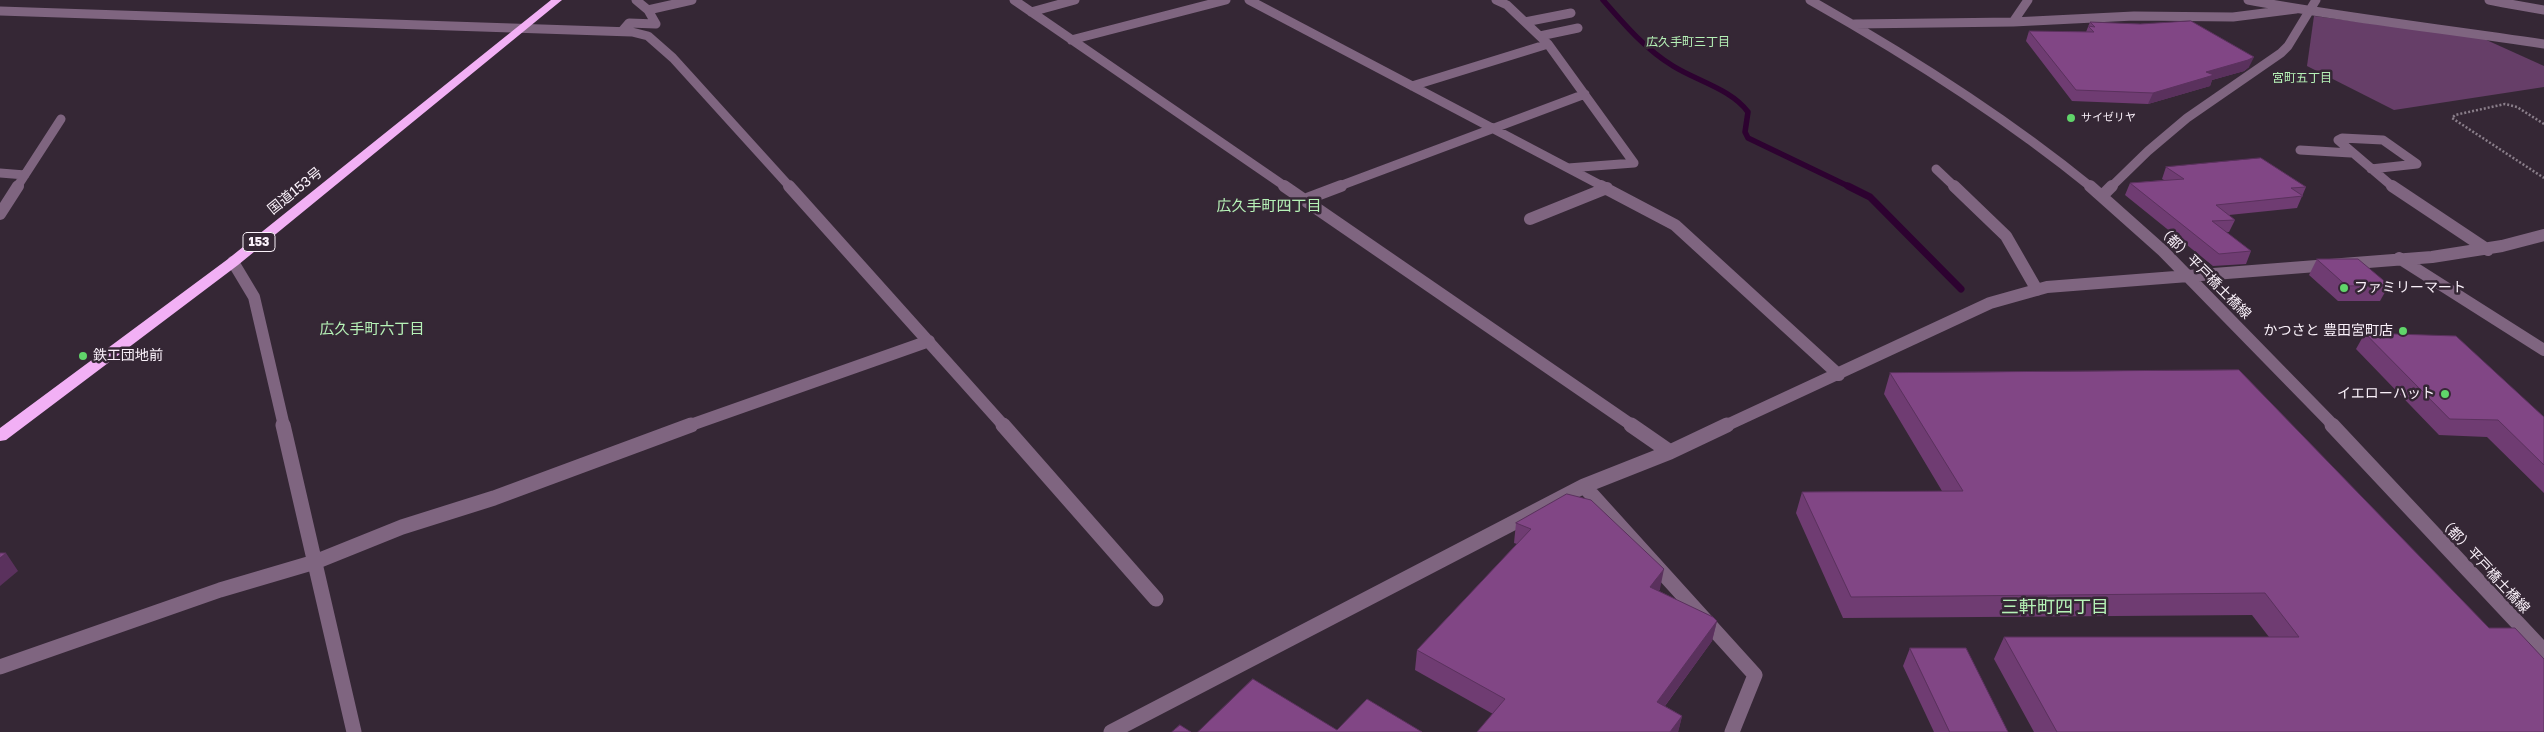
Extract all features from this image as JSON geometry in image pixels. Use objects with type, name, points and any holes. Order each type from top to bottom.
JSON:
[{"type":"highway","name":"国道153号","points":[[0,436],[233,262],[557,0]]},
{"type":"street","points":[[621,32],[629,23],[656,24],[648,10],[636,0]]},
{"type":"street","points":[[648,10],[692,0]]},
{"type":"street","points":[[1014,0],[1670,452]]},
{"type":"street","points":[[1031,12],[1075,0]]},
{"type":"street","points":[[1071,40],[1226,0]]},
{"type":"street","points":[[1249,0],[1675,225],[1730,273],[1748,294],[1839,375]]},
{"type":"street","points":[[1496,0],[1507,5],[1548,44],[1634,163],[1568,168]]},
{"type":"street","name":"（都）平戸橋土橋線","points":[[1810,0],[1854,24],[1997,115],[2102,196],[2188,276],[2295,386],[2544,651]]},
{"type":"street","points":[[2013,22],[2028,0]]},
{"type":"street","points":[[2248,0],[2296,10],[2544,44]]},
{"type":"street","points":[[2102,196],[2148,151],[2187,118],[2280,54],[2288,46],[2316,0]]},
{"type":"street","points":[[2489,0],[2504,3],[2505,1],[2544,10]]},
{"type":"street","points":[[1854,24],[2013,22],[2134,16],[2233,17],[2296,10]]},
{"type":"street","points":[[0,11],[523,28],[621,32],[648,36],[673,58],[929,341],[1156,599]]},
{"type":"street","points":[[1525,22],[1571,13]]},
{"type":"street","points":[[1540,36],[1578,28]]},
{"type":"street","points":[[1412,86],[1548,44]]},
{"type":"street","points":[[1304,200],[1585,94]]},
{"type":"street","points":[[0,214],[61,119]]},
{"type":"street","points":[[2371,169],[2415,166],[2417,164],[2383,140],[2376,138],[2342,138],[2338,140],[2371,169],[2430,213],[2488,250]]},
{"type":"street","points":[[2300,150],[2351,153]]},
{"type":"street","points":[[1936,169],[2006,236],[2036,290]]},
{"type":"street","points":[[0,173],[24,175]]},
{"type":"street","points":[[1530,219],[1607,188]]},
{"type":"street","points":[[1111,732],[1584,486],[1670,452],[1740,418],[1839,375],[1990,303],[2036,290],[2068,285],[2488,250],[2544,236]]},
{"type":"street","points":[[2399,258],[2544,350]]},
{"type":"street","points":[[233,262],[254,297],[354,732]]},
{"type":"street","points":[[0,667],[220,590],[315,562],[402,527],[494,498],[585,463],[929,341]]},
{"type":"street","points":[[1584,486],[1755,675],[1732,732]]},
{"type":"path","points":[[2544,124],[2517,107],[2505,104],[2455,115],[2452,118],[2544,178]]},
{"type":"shaded area","points":[[2314,16],[2482,38],[2544,66],[2544,87],[2394,110],[2307,66]]},
{"type":"building","points":[[2191,21],[2254,57],[2206,72],[2214,75],[2153,93],[2076,90],[2029,31],[2094,32],[2088,26],[2095,27],[2090,22],[2140,24]]},
{"type":"building","points":[[2261,158],[2306,187],[2291,188],[2303,196],[2216,205],[2235,220],[2212,221],[2251,251],[2219,254],[2130,183],[2184,179],[2166,167]]},
{"type":"building","points":[[2317,259],[2358,259],[2389,285],[2347,286]]},
{"type":"building","points":[[2365,333],[2456,336],[2544,417],[2544,465],[2498,420],[2450,419]]},
{"type":"building","points":[[2239,370],[2489,628],[2515,628],[2544,659],[2544,732],[2057,732],[2004,637],[2299,637],[2265,593],[1851,597],[1802,492],[1963,491],[1890,373]]},
{"type":"building","points":[[1567,494],[1591,500],[1664,569],[1650,587],[1713,617],[1717,621],[1657,702],[1682,716],[1670,732],[1477,732],[1505,699],[1417,650],[1531,529],[1516,523]]},
{"type":"building","points":[[1910,648],[1966,648],[2008,732],[1950,732]]},
{"type":"building","points":[[1253,679],[1337,730],[1367,699],[1422,732],[1198,732]]},
{"type":"building","points":[[1180,725],[1191,732],[1172,732]]},
{"type":"waterway","points":[[1603,0],[1635,36],[1653,52],[1673,66],[1723,91],[1741,104],[1748,112],[1745,132],[1748,138],[1850,187]]},
{"type":"waterway","points":[[1850,187],[1870,197],[1961,289]]},
{"type":"place","name":"サイゼリヤ","points":[[2071,118]]},
{"type":"place","name":"ファミリーマート","points":[[2344,288]]},
{"type":"place","name":"かつさと 豊田宮町店","points":[[2403,331]]},
{"type":"place","name":"鉄工団地前","points":[[83,356]]},
{"type":"place","name":"イエローハット","points":[[2445,394]]},
{"type":"district","name":"広久手町三丁目","points":[[1688,42]]},
{"type":"district","name":"宮町五丁目","points":[[2302,78]]},
{"type":"district","name":"広久手町四丁目","points":[[1269,206]]},
{"type":"district","name":"広久手町六丁目","points":[[372,329]]},
{"type":"district","name":"三軒町四丁目","points":[[2055,607]]}]
